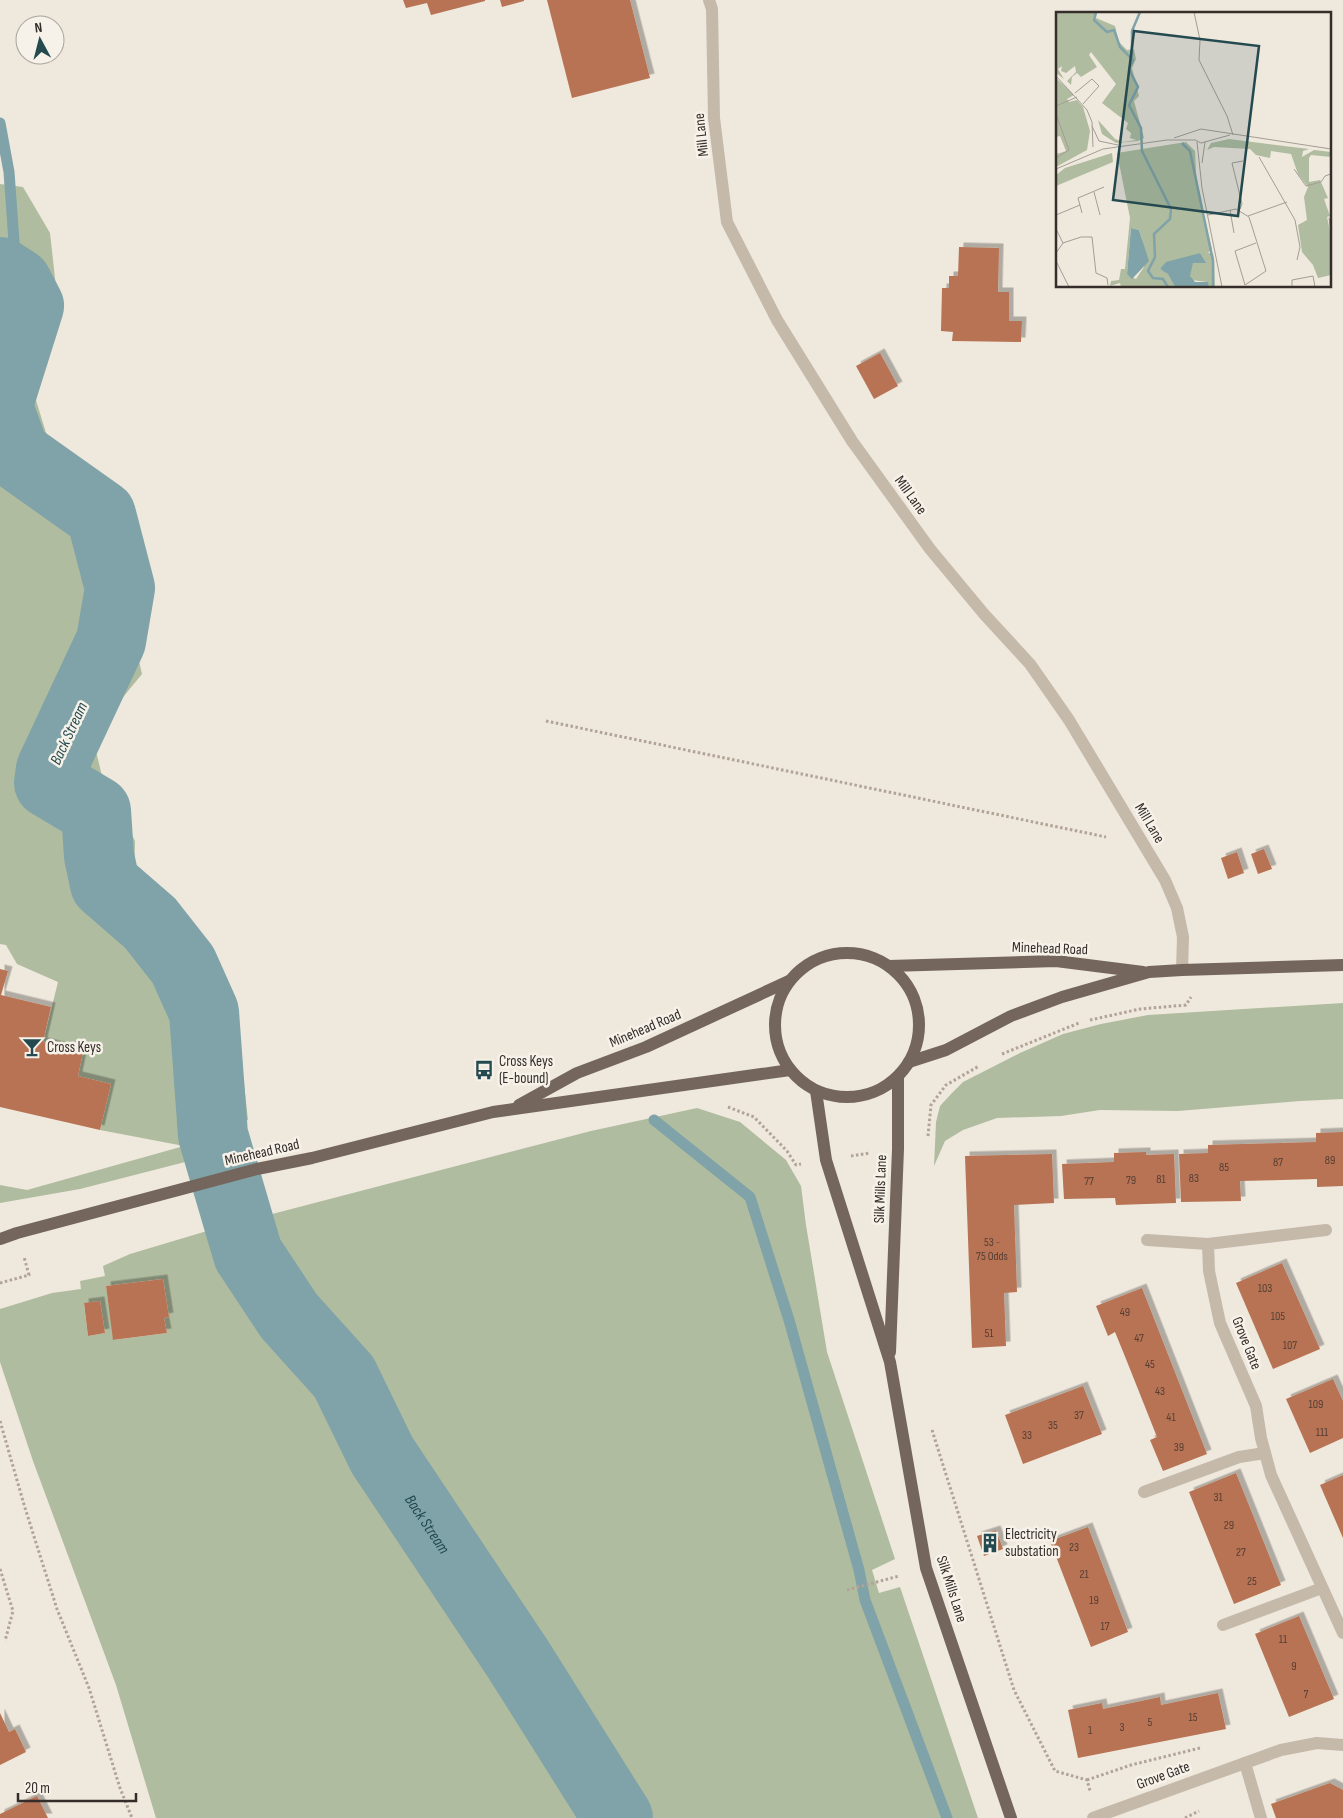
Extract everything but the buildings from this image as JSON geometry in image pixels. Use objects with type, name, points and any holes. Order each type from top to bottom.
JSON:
[{"type":"main road","points":[[855,953],[873,958],[888,966],[907,985],[918,1010],[919,1037],[909,1062],[898,1077],[880,1090],[860,1097],[838,1097],[816,1091],[801,1083],[790,1070],[778,1049],[774,1026],[778,1002],[789,981],[818,958],[836,954],[855,953]]},
{"type":"main road","name":"Minehead Road","points":[[888,966],[1056,961],[1149,972],[1343,965]]},
{"type":"main road","name":"Minehead Road","points":[[909,1062],[946,1050],[1010,1016],[1149,972]]},
{"type":"main road","name":"Minehead Road","points":[[514,1108],[577,1074],[646,1047],[789,981]]},
{"type":"main road","name":"Minehead Road","points":[[0,1239],[257,1169],[312,1158],[514,1108],[596,1099],[790,1070]]},
{"type":"main road","name":"Silk Mills Lane","points":[[890,1362],[898,1149],[898,1077]]},
{"type":"main road","name":"Silk Mills Lane","points":[[816,1091],[826,1160],[890,1362],[926,1568],[1011,1818]]},
{"type":"main road","name":"Minehead Road","points":[[0,1230],[17,1233]]},
{"type":"street","name":"Mill Lane","points":[[709,0],[712,9],[714,118],[727,222],[777,320],[852,441],[924,541],[984,614],[1030,664],[1069,720],[1165,880],[1177,908],[1183,937],[1182,970]]},
{"type":"street","points":[[1147,1240],[1208,1244],[1326,1230]]},
{"type":"street","name":"Grove Gate","points":[[1208,1244],[1209,1271],[1220,1323],[1256,1406],[1271,1475],[1343,1633]]},
{"type":"street","points":[[1144,1492],[1239,1457],[1265,1453]]},
{"type":"street","points":[[1223,1625],[1322,1588]]},
{"type":"street","name":"Grove Gate","points":[[1095,1817],[1297,1746],[1317,1743],[1343,1745]]},
{"type":"street","points":[[1245,1763],[1261,1818]]},
{"type":"path","points":[[546,721],[1144,844]]},
{"type":"path","points":[[996,1056],[1083,1021],[1140,1009],[1186,1005]]},
{"type":"path","points":[[721,1104],[754,1117],[787,1151],[796,1165],[927,1144],[931,1105],[946,1085],[979,1066]]},
{"type":"path","points":[[0,1283],[29,1275],[17,1233]]},
{"type":"path","points":[[0,1421],[57,1609],[89,1688],[120,1788],[132,1818]]},
{"type":"path","points":[[930,1424],[1014,1690],[1055,1770],[1087,1780],[1131,1765],[1204,1747]]},
{"type":"path","points":[[0,1569],[13,1611],[5,1641]]},
{"type":"path","points":[[847,1590],[875,1583]]},
{"type":"path","points":[[1087,1780],[1095,1817]]},
{"type":"green space","points":[[0,184],[23,187],[50,233],[57,296],[35,361],[35,397],[51,449],[105,507],[130,597],[132,630],[142,674],[92,735],[103,780],[135,841],[134,889],[194,961],[221,1019],[243,1074],[248,1120],[185,1146],[189,1161],[80,1189],[0,1203],[0,1185],[27,1190],[184,1146],[100,1130],[111,1084],[78,1076],[83,1052],[43,1042],[58,982],[17,964],[6,945],[0,944]]},
{"type":"green space","points":[[1343,1003],[1343,1099],[1178,1111],[1100,1110],[1061,1116],[997,1118],[963,1130],[945,1141],[934,1166],[936,1122],[940,1106],[952,1093],[963,1082],[1063,1034],[1148,1015]]},
{"type":"green space","points":[[697,1108],[740,1122],[786,1160],[801,1186],[827,1352],[895,1559],[872,1570],[879,1593],[900,1587],[978,1818],[156,1818],[116,1685],[33,1461],[0,1362],[0,1309],[52,1293],[81,1289],[80,1281],[105,1276],[103,1266],[130,1254],[207,1231],[591,1131]],"holes":[[[163,1279],[169,1317],[164,1318],[167,1333],[114,1340],[106,1286]],[[100,1301],[105,1333],[88,1336],[84,1304]]]},
{"type":"waterway","points":[[0,123],[9,172],[17,283]]},
{"type":"waterway","name":"Back Stream","points":[[0,272],[17,283],[29,306],[0,398]]},
{"type":"waterway","name":"Back Stream","points":[[0,413],[15,454],[101,515],[120,588],[111,641],[51,769],[49,783],[96,811],[99,856],[105,884],[150,923],[183,965],[204,1012],[213,1135],[248,1254],[289,1316],[344,1377],[382,1455],[518,1659],[618,1818]]},
{"type":"waterway","points":[[654,1120],[750,1197],[789,1320],[859,1570],[865,1600],[947,1818]]},
{"type":"place","name":"Cross Keys","points":[[32,1047]]},
{"type":"place","name":"Cross Keys (E-bound)","points":[[484,1070]]},
{"type":"place","name":"Electricity substation","points":[[990,1543]]}]
